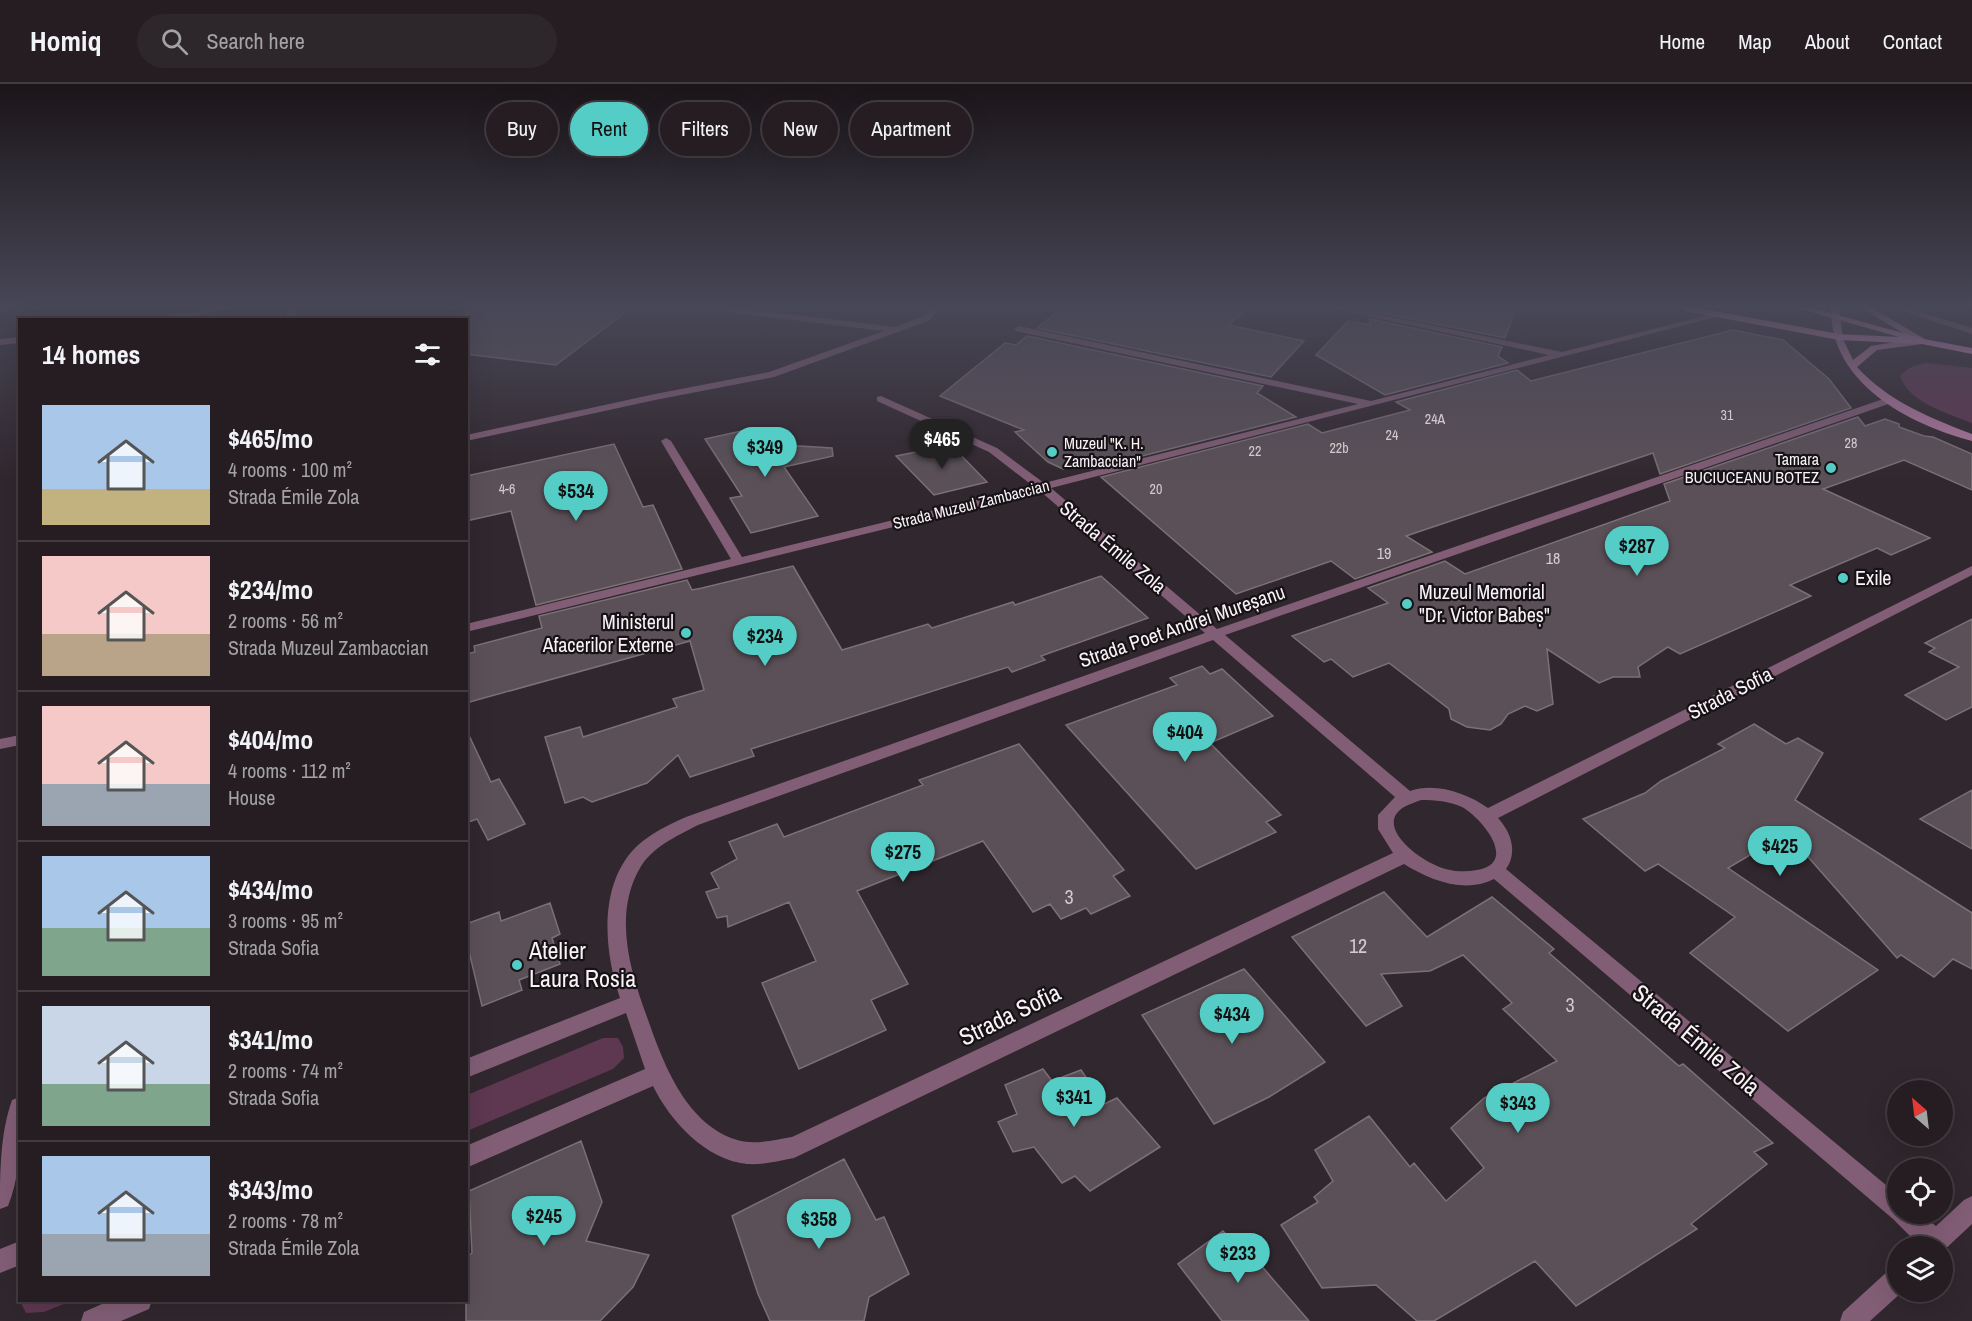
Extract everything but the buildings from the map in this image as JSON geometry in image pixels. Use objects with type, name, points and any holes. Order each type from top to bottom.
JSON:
[{"type":"street","points":[[468,438],[655,397],[771,375],[797,366]]},
{"type":"street","points":[[1194,366],[1373,404]]},
{"type":"street","name":"Strada Muzeul Zambaccian","points":[[468,628],[1526,366]]},
{"type":"street","points":[[1852,366],[1865,381],[1890,400],[1972,438]]},
{"type":"street","name":"Strada Émile Zola","points":[[881,399],[993,450],[1042,487],[1406,797]]},
{"type":"street","name":"Strada Poet Andrei Mureșanu","points":[[657,1074],[631,1002],[619,958],[617,921],[621,892],[632,865],[656,840],[692,821],[1216,634],[1890,400]]},
{"type":"street","points":[[666,441],[738,561]]},
{"type":"street","name":"Strada Sofia","points":[[1487,816],[1972,570]]},
{"type":"street","points":[[0,744],[18,740]]},
{"type":"street","points":[[1420,794],[1455,798],[1487,816],[1498,827],[1504,839],[1506,850],[1503,861],[1495,870],[1483,876],[1468,879],[1450,877],[1418,866],[1404,856],[1392,842],[1387,828],[1387,815],[1394,805],[1406,797],[1420,794]]},
{"type":"street","name":"Strada Sofia","points":[[657,1074],[675,1101],[694,1123],[713,1139],[739,1152],[764,1153],[794,1147],[1404,856]]},
{"type":"street","name":"Strada Émile Zola","points":[[1495,870],[1887,1201]]},
{"type":"street","points":[[468,1068],[631,1002]]},
{"type":"street","points":[[468,1156],[657,1074]]},
{"type":"street","points":[[0,1198],[18,1116]]},
{"type":"street","points":[[1942,1236],[1972,1208]]},
{"type":"street","points":[[1913,1224],[1925,1236]]},
{"type":"street","points":[[0,1261],[18,1254]]},
{"type":"street","points":[[1852,1321],[1887,1289]]},
{"type":"street","points":[[93,1321],[136,1302]]},
{"type":"shaded area","points":[[1952,366],[1972,368],[1972,423],[1930,406],[1911,393],[1900,376],[1912,367]]},
{"type":"shaded area","points":[[603,1038],[618,1038],[623,1047],[624,1058],[613,1069],[468,1131],[468,1095]]},
{"type":"shaded area","points":[[20,1302],[69,1302],[44,1312],[26,1313]]},
{"type":"place","name":"Muzeul \"K. H. Zambaccian\"","points":[[1052,452]]},
{"type":"place","name":"Tamara BUCIUCEANU BOTEZ","points":[[1831,468]]},
{"type":"place","name":"Exile","points":[[1843,578]]},
{"type":"place","name":"Muzeul Memorial \"Dr. Victor Babeș\"","points":[[1407,604]]},
{"type":"place","name":"Ministerul Afacerilor Externe","points":[[686,633]]},
{"type":"place","name":"Atelier Laura Rosia","points":[[517,965]]}]
